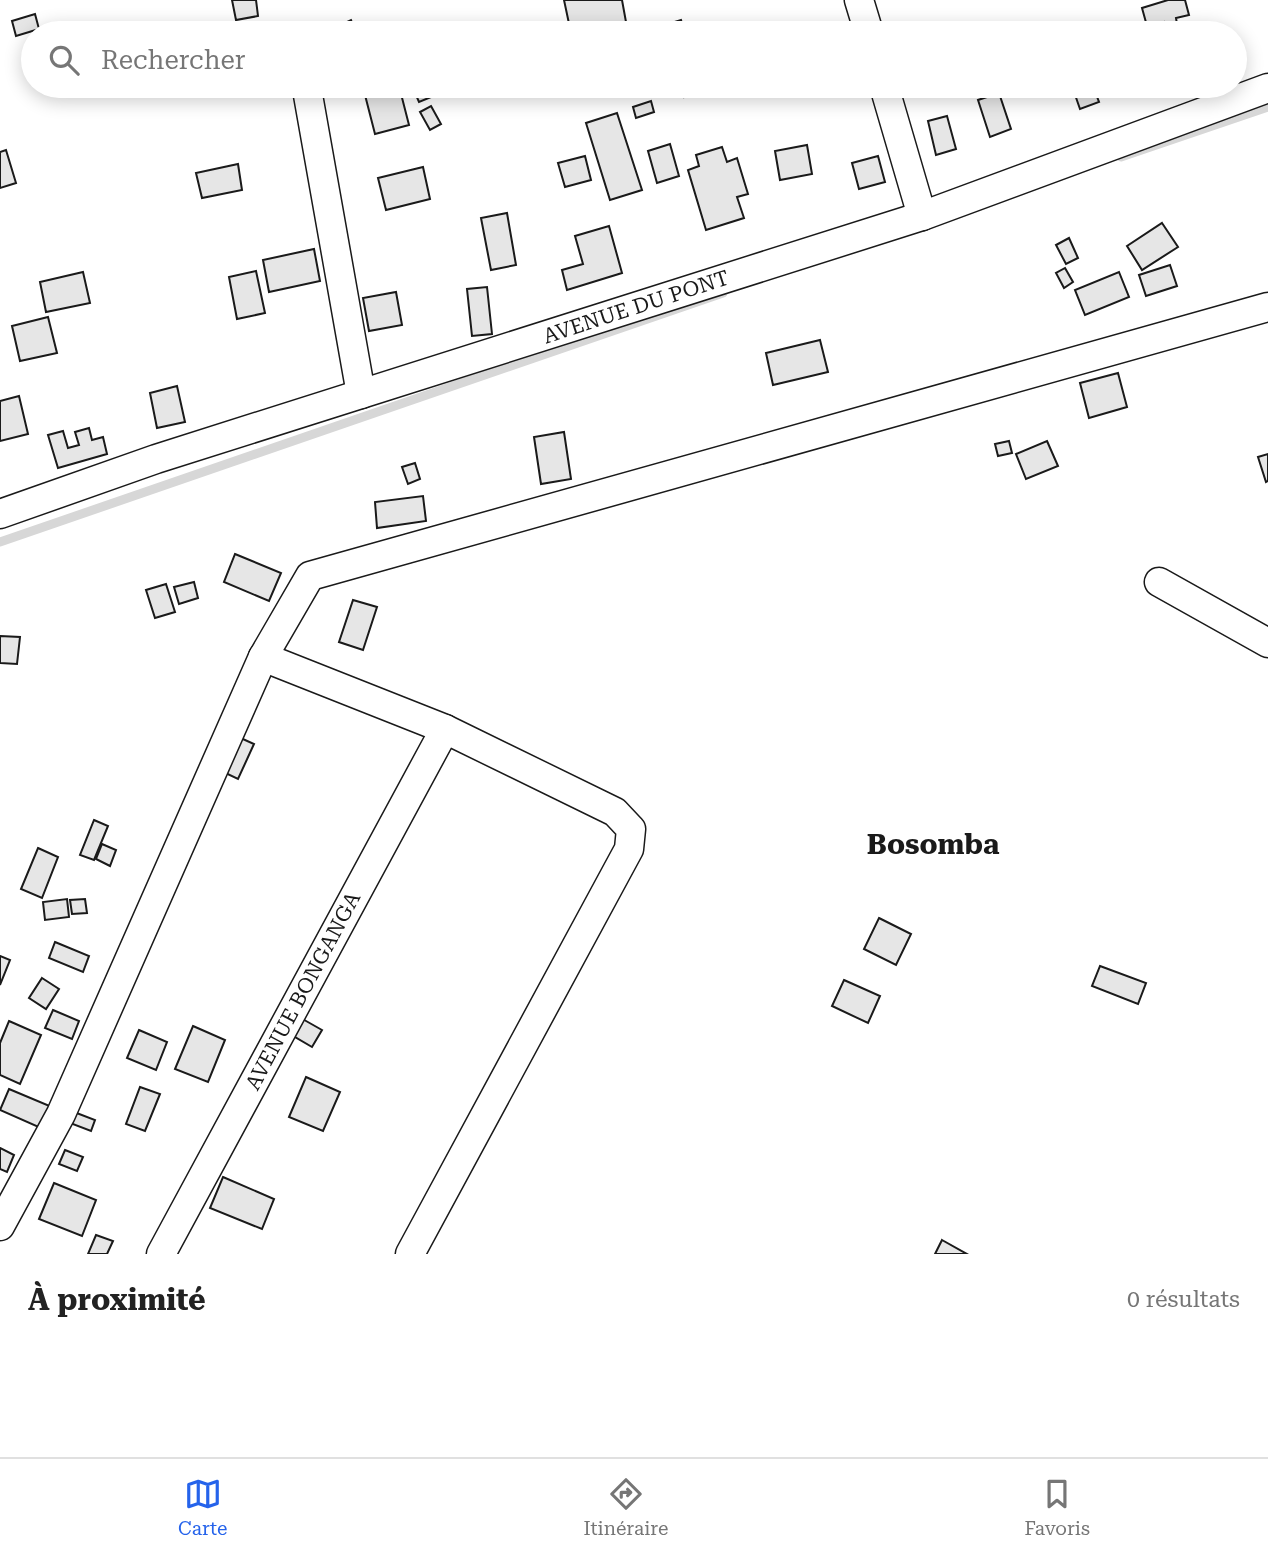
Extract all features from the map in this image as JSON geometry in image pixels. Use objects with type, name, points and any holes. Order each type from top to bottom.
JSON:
[{"type":"street","points":[[859,0],[865,21]]},
{"type":"street","name":"AVENUE DU PONT","points":[[1247,96],[1268,88]]},
{"type":"street","points":[[309,98],[361,394]]},
{"type":"street","points":[[888,98],[922,216]]},
{"type":"street","name":"AVENUE DU PONT","points":[[0,514],[156,459],[922,216],[1241,98]]},
{"type":"street","points":[[0,1226],[61,1114],[263,657],[310,576],[1268,307]]},
{"type":"street","points":[[1159,582],[1268,642]]},
{"type":"street","points":[[263,657],[444,729],[615,811],[631,829],[629,849],[410,1254]]},
{"type":"street","name":"AVENUE BONGANGA","points":[[160,1254],[444,729]]},
{"type":"building","points":[[232,0],[256,0],[258,16],[236,20]]},
{"type":"building","points":[[564,0],[622,0],[626,21],[568,21]]},
{"type":"building","points":[[1168,0],[1185,0],[1189,15],[1176,18],[1176,21],[1146,21],[1142,8]]},
{"type":"building","points":[[35,14],[37,21],[21,21],[21,34],[16,36],[12,21]]},
{"type":"building","points":[[366,98],[402,98],[409,125],[375,134]]},
{"type":"building","points":[[1001,98],[1011,129],[990,137],[978,100]]},
{"type":"building","points":[[1076,98],[1098,98],[1099,102],[1080,109]]},
{"type":"building","points":[[651,101],[654,112],[636,118],[633,107]]},
{"type":"building","points":[[431,106],[441,124],[430,130],[420,112]]},
{"type":"building","points":[[617,113],[642,190],[610,200],[586,123]]},
{"type":"building","points":[[947,116],[956,149],[936,155],[928,121]]},
{"type":"building","points":[[670,144],[679,176],[657,183],[648,151]]},
{"type":"building","points":[[807,145],[812,174],[780,180],[775,151]]},
{"type":"building","points":[[722,147],[727,162],[737,158],[748,194],[737,197],[744,218],[706,230],[688,170],[699,166],[696,155]]},
{"type":"building","points":[[6,150],[16,183],[0,188],[0,152]]},
{"type":"building","points":[[585,156],[591,180],[565,187],[558,163]]},
{"type":"building","points":[[878,156],[885,182],[859,189],[852,163]]},
{"type":"building","points":[[238,164],[242,190],[202,198],[196,173]]},
{"type":"building","points":[[423,167],[430,199],[386,210],[378,178]]},
{"type":"building","points":[[507,213],[516,265],[491,270],[481,218]]},
{"type":"building","points":[[1162,223],[1178,247],[1142,270],[1127,246]]},
{"type":"building","points":[[609,226],[622,273],[567,290],[562,270],[583,264],[575,236]]},
{"type":"building","points":[[1069,238],[1078,258],[1066,264],[1056,245]]},
{"type":"building","points":[[314,249],[320,281],[269,292],[263,260]]},
{"type":"building","points":[[1170,265],[1177,286],[1146,296],[1139,275]]},
{"type":"building","points":[[1065,268],[1073,282],[1064,288],[1056,273]]},
{"type":"building","points":[[256,271],[265,313],[237,319],[229,277]]},
{"type":"building","points":[[83,272],[90,303],[46,312],[40,282]]},
{"type":"building","points":[[1119,272],[1129,297],[1085,315],[1075,290]]},
{"type":"building","points":[[487,287],[492,334],[472,336],[467,289]]},
{"type":"building","points":[[396,292],[402,325],[369,331],[363,298]]},
{"type":"building","points":[[48,317],[57,353],[20,361],[12,326]]},
{"type":"building","points":[[820,340],[828,372],[773,385],[766,353]]},
{"type":"building","points":[[1118,373],[1127,407],[1089,418],[1080,383]]},
{"type":"building","points":[[177,386],[185,422],[157,428],[150,393]]},
{"type":"building","points":[[19,396],[28,434],[0,441],[0,401]]},
{"type":"building","points":[[89,428],[92,440],[103,437],[107,454],[58,468],[48,435],[63,431],[68,448],[79,445],[75,432]]},
{"type":"building","points":[[564,432],[571,479],[541,484],[534,437]]},
{"type":"building","points":[[1009,441],[1012,453],[998,456],[995,444]]},
{"type":"building","points":[[1047,441],[1058,466],[1026,479],[1016,454]]},
{"type":"building","points":[[1268,454],[1268,481],[1266,482],[1258,457]]},
{"type":"building","points":[[415,463],[420,479],[408,484],[402,467]]},
{"type":"building","points":[[423,496],[426,521],[377,528],[375,502]]},
{"type":"building","points":[[235,554],[281,573],[269,601],[224,582]]},
{"type":"building","points":[[194,582],[198,598],[179,604],[174,587]]},
{"type":"building","points":[[166,584],[175,612],[155,618],[146,590]]},
{"type":"building","points":[[353,600],[377,607],[363,650],[339,642]]},
{"type":"building","points":[[0,636],[20,637],[17,664],[0,663]]},
{"type":"building","points":[[234,735],[254,744],[238,779],[217,769]]},
{"type":"building","points":[[94,820],[108,826],[94,860],[80,855]]},
{"type":"building","points":[[102,844],[116,850],[110,866],[96,859]]},
{"type":"building","points":[[38,848],[58,857],[42,898],[21,889]]},
{"type":"building","points":[[67,899],[69,917],[45,920],[43,902]]},
{"type":"building","points":[[85,899],[87,913],[72,914],[70,900]]},
{"type":"building","points":[[879,918],[911,934],[896,965],[864,949]]},
{"type":"building","points":[[55,942],[89,956],[83,972],[49,958]]},
{"type":"building","points":[[0,956],[10,960],[0,985]]},
{"type":"building","points":[[1100,966],[1146,983],[1138,1004],[1092,986]]},
{"type":"building","points":[[42,978],[59,989],[46,1009],[29,998]]},
{"type":"building","points":[[844,980],[880,996],[868,1023],[832,1006]]},
{"type":"building","points":[[53,1010],[79,1021],[72,1039],[45,1028]]},
{"type":"building","points":[[299,1017],[322,1030],[312,1047],[290,1034]]},
{"type":"building","points":[[9,1021],[41,1035],[20,1084],[0,1075],[0,1043]]},
{"type":"building","points":[[193,1026],[225,1040],[208,1082],[175,1069]]},
{"type":"building","points":[[139,1030],[167,1042],[156,1070],[127,1058]]},
{"type":"building","points":[[306,1077],[340,1092],[323,1131],[289,1117]]},
{"type":"building","points":[[140,1087],[160,1094],[145,1131],[126,1124]]},
{"type":"building","points":[[9,1089],[52,1107],[43,1129],[0,1110]]},
{"type":"building","points":[[74,1112],[95,1120],[91,1131],[70,1123]]},
{"type":"building","points":[[0,1148],[14,1155],[7,1172],[0,1169]]},
{"type":"building","points":[[65,1150],[83,1157],[77,1171],[59,1164]]},
{"type":"building","points":[[223,1177],[274,1199],[262,1229],[210,1208]]},
{"type":"building","points":[[54,1183],[96,1200],[82,1236],[39,1219]]},
{"type":"building","points":[[96,1235],[113,1241],[107,1254],[88,1254]]},
{"type":"building","points":[[942,1240],[967,1254],[935,1254]]},
{"type":"waterway","points":[[1121,157],[1268,107]]},
{"type":"waterway","points":[[0,542],[723,293]]},
{"type":"district","name":"Bosomba","points":[[933,844]]}]
